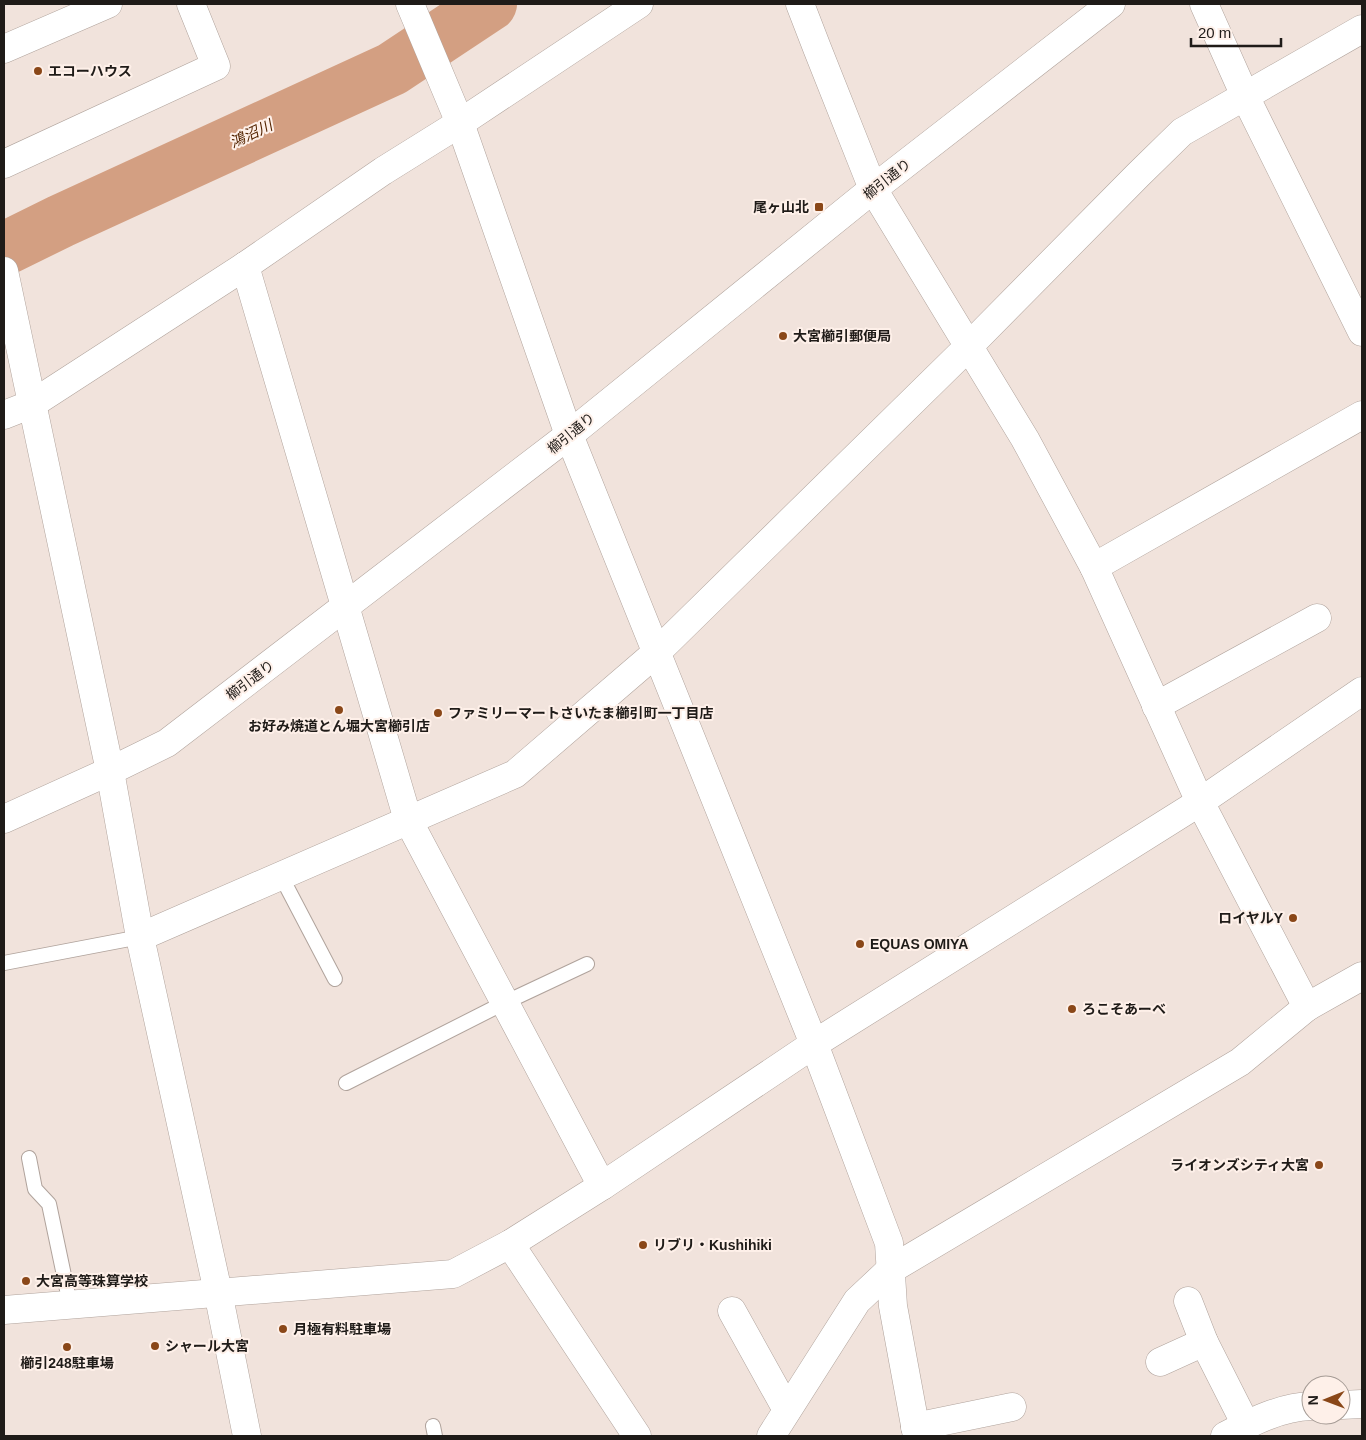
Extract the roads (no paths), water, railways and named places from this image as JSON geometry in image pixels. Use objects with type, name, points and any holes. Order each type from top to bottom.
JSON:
[{"type":"street","points":[[4,49],[108,4]]},
{"type":"street","points":[[4,164],[216,66],[191,4]]},
{"type":"street","points":[[410,4],[460,124],[569,435],[814,1044],[888,1243],[893,1306],[916,1432],[1012,1407]]},
{"type":"street","points":[[4,415],[32,404],[245,266],[382,171],[460,124],[639,4]]},
{"type":"street","points":[[800,4],[873,189],[1025,439],[1094,567],[1200,802],[1307,1007]]},
{"type":"street","name":"櫛引通り","points":[[4,819],[110,772],[167,743],[569,435],[873,189],[1111,4]]},
{"type":"street","points":[[1204,4],[1245,96],[1362,332]]},
{"type":"street","points":[[140,937],[515,774],[657,652],[969,346],[1138,174],[1182,132],[1362,29]]},
{"type":"street","points":[[245,266],[408,820],[602,1186]]},
{"type":"street","points":[[4,270],[110,772],[140,937],[218,1292],[247,1436]]},
{"type":"street","points":[[1094,567],[1362,415]]},
{"type":"street","points":[[1156,706],[1318,618]]},
{"type":"street","points":[[4,1310],[453,1274],[510,1244],[602,1186],[814,1044],[1200,802],[1362,691]]},
{"type":"street","points":[[770,1436],[857,1301],[890,1270],[1240,1062],[1307,1007],[1362,976]]},
{"type":"street","points":[[510,1244],[637,1436]]},
{"type":"street","points":[[1188,1301],[1235,1431],[1261,1417],[1301,1406]]},
{"type":"street","points":[[732,1311],[787,1410]]},
{"type":"street","points":[[1160,1362],[1204,1342]]},
{"type":"lane","points":[[281,876],[335,978]]},
{"type":"lane","points":[[4,963],[140,937]]},
{"type":"lane","points":[[346,1083],[504,1003],[587,964]]},
{"type":"lane","points":[[29,1158],[35,1189],[49,1204],[70,1304]]},
{"type":"waterway","name":"鴻沼川","points":[[4,249],[392,69],[490,4]]},
{"type":"place","name":"エコーハウス","points":[[38,71]]},
{"type":"place","name":"尾ヶ山北","points":[[819,207]]},
{"type":"place","name":"大宮櫛引郵便局","points":[[783,336]]},
{"type":"place","name":"お好み焼道とん堀大宮櫛引店","points":[[339,710]]},
{"type":"place","name":"ファミリーマートさいたま櫛引町一丁目店","points":[[438,713]]},
{"type":"place","name":"ロイヤルY","points":[[1293,918]]},
{"type":"place","name":"EQUAS OMIYA","points":[[860,944]]},
{"type":"place","name":"ろこそあーべ","points":[[1072,1009]]},
{"type":"place","name":"ライオンズシティ大宮","points":[[1319,1165]]},
{"type":"place","name":"リブリ・Kushihiki","points":[[643,1245]]},
{"type":"place","name":"大宮高等珠算学校","points":[[26,1281]]},
{"type":"place","name":"月極有料駐車場","points":[[283,1329]]},
{"type":"place","name":"シャール大宮","points":[[155,1346]]},
{"type":"place","name":"櫛引248駐車場","points":[[67,1347]]}]
